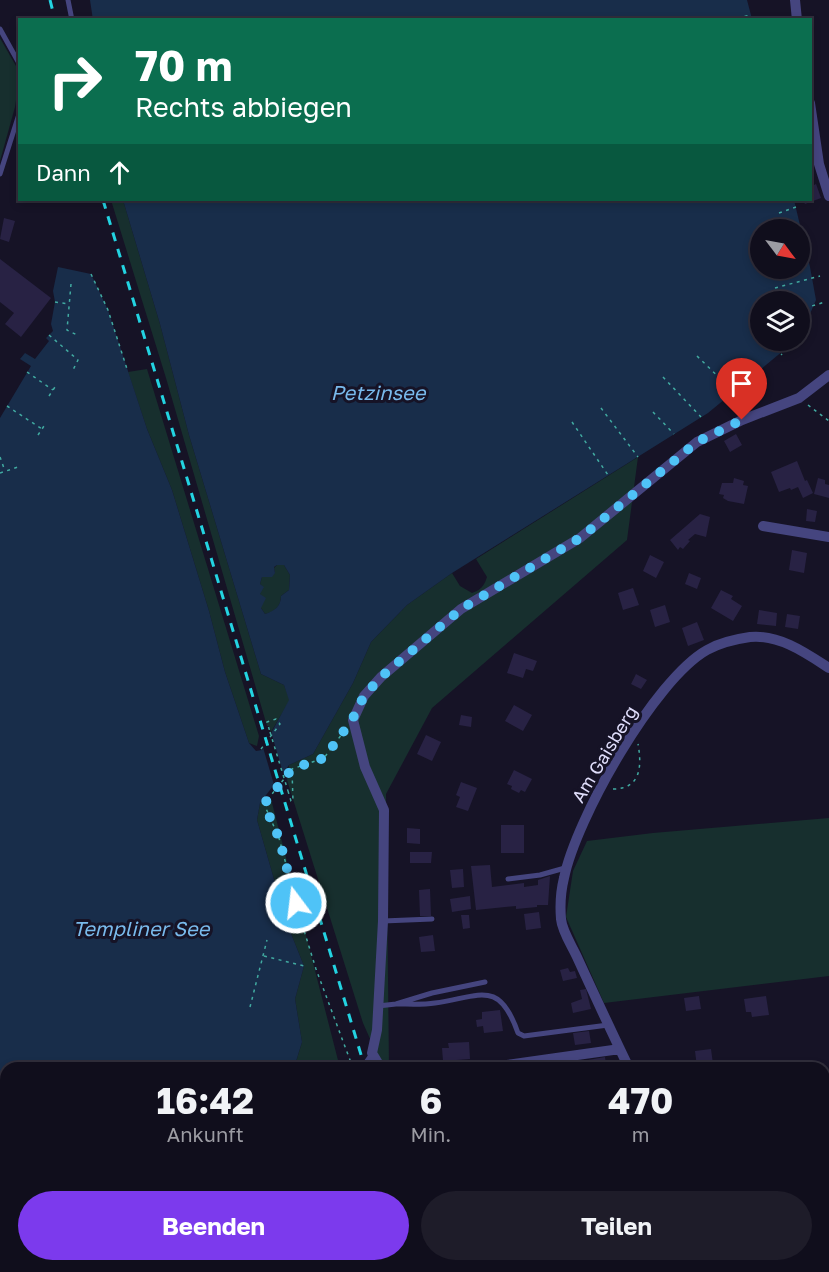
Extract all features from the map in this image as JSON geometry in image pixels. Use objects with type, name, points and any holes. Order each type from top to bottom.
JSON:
[{"type":"street","points":[[795,0],[797,18]]},
{"type":"street","points":[[812,117],[819,164],[829,196]]},
{"type":"street","points":[[377,1062],[372,1053],[377,1030],[384,921],[384,810],[365,767],[352,720],[364,696],[381,677],[461,609],[580,538],[697,442],[742,420],[799,398],[829,375]]},
{"type":"street","points":[[763,525],[829,537]]},
{"type":"street","name":"Am Gaisberg","points":[[626,1062],[561,921],[563,879],[581,827],[602,783],[632,736],[677,674],[706,650],[725,642],[751,637],[775,639],[809,655],[829,668]]},
{"type":"street","points":[[528,1062],[620,1049]]},
{"type":"lane","points":[[68,0],[72,18]]},
{"type":"lane","points":[[0,29],[18,61]]},
{"type":"lane","points":[[0,174],[18,117]]},
{"type":"lane","points":[[508,879],[540,875],[567,868]]},
{"type":"lane","points":[[384,921],[432,919]]},
{"type":"lane","points":[[397,1004],[432,993],[485,982]]},
{"type":"lane","points":[[378,1006],[433,1004],[485,994],[500,1001],[510,1012],[518,1033],[524,1036],[609,1025]]},
{"type":"lane","points":[[366,1062],[372,1053]]},
{"type":"path","points":[[738,18],[750,15]]},
{"type":"path","points":[[779,213],[799,206]]},
{"type":"path","points":[[810,244],[814,243]]},
{"type":"path","points":[[91,274],[108,310],[128,372]]},
{"type":"path","points":[[775,288],[820,276]]},
{"type":"path","points":[[71,284],[67,330],[79,336]]},
{"type":"path","points":[[55,302],[70,304]]},
{"type":"path","points":[[810,307],[825,302]]},
{"type":"path","points":[[49,335],[78,360],[73,370]]},
{"type":"path","points":[[779,351],[782,355]]},
{"type":"path","points":[[697,356],[737,395]]},
{"type":"path","points":[[27,372],[53,390]]},
{"type":"path","points":[[663,377],[701,417]]},
{"type":"path","points":[[49,396],[57,384]]},
{"type":"path","points":[[799,398],[829,421]]},
{"type":"path","points":[[8,406],[42,429]]},
{"type":"path","points":[[601,408],[638,457]]},
{"type":"path","points":[[653,412],[674,434]]},
{"type":"path","points":[[572,422],[608,475]]},
{"type":"path","points":[[38,435],[46,423]]},
{"type":"path","points":[[0,457],[5,471]]},
{"type":"path","points":[[0,473],[21,466]]},
{"type":"path","points":[[261,749],[280,724],[276,719],[267,722],[270,732],[288,791],[291,801],[293,801],[292,769]]},
{"type":"path","points":[[351,1062],[316,969],[279,838],[264,804],[292,769],[324,758],[352,720]]},
{"type":"path","points":[[602,783],[615,789],[631,783],[636,777],[641,766],[637,741],[632,736]]},
{"type":"path","points":[[250,1006],[267,940]]},
{"type":"path","points":[[263,956],[304,966]]},
{"type":"green space","points":[[0,38],[18,70],[18,87],[15,107],[0,161]]},
{"type":"green space","points":[[111,201],[123,201],[160,324],[189,435],[261,674],[284,685],[290,700],[271,732],[267,726],[166,378]]},
{"type":"green space","points":[[147,369],[259,736],[257,746],[249,743],[225,672],[172,490],[147,429],[128,372]]},
{"type":"green space","points":[[638,457],[627,540],[432,708],[386,794],[389,1062],[380,1062],[363,1023],[287,780],[289,765],[313,754],[353,683],[371,642],[407,605],[452,573],[460,586],[472,593],[483,585],[487,577],[476,559]]},
{"type":"green space","points":[[277,565],[284,565],[290,575],[289,590],[281,596],[277,608],[265,614],[261,608],[260,591],[263,587],[260,584],[262,577],[275,573],[274,568]]},
{"type":"green space","points":[[271,799],[338,1062],[296,1062],[302,1042],[295,999],[304,966],[286,921],[257,820],[260,803]]},
{"type":"green space","points":[[829,818],[829,976],[604,1003],[566,917],[573,871],[587,841]]},
{"type":"water","points":[[90,0],[747,0],[752,18],[93,18]]},
{"type":"water","points":[[123,201],[794,201],[799,219],[750,219],[750,279],[810,279],[810,267],[816,300],[810,314],[810,291],[750,291],[750,351],[783,351],[708,413],[452,573],[407,605],[371,642],[353,683],[313,754],[289,765],[260,803],[257,820],[286,921],[304,966],[295,999],[302,1042],[296,1062],[0,1062],[0,418],[31,366],[20,359],[25,353],[35,359],[49,341],[46,338],[53,331],[51,324],[55,302],[53,291],[58,267],[91,274],[108,310],[147,429],[172,490],[225,672],[249,743],[256,751],[262,750],[289,700],[284,685],[261,674],[189,435],[160,324]],"holes":[[[277,565],[284,565],[290,575],[289,590],[281,596],[277,608],[265,614],[261,608],[266,598],[260,594],[264,587],[260,584],[262,577],[272,577],[275,573],[274,567]]]},
{"type":"pier","points":[[271,732],[284,776],[275,788],[262,744]]},
{"type":"building","points":[[816,184],[821,198],[805,204],[804,201],[812,201],[812,186]]},
{"type":"building","points":[[4,218],[15,221],[9,242],[0,239]]},
{"type":"building","points":[[0,259],[51,298],[21,337],[5,324],[14,313],[0,302]]},
{"type":"building","points":[[736,434],[742,445],[730,452],[724,441]]},
{"type":"building","points":[[797,461],[813,493],[803,498],[798,487],[779,492],[771,472]]},
{"type":"building","points":[[734,478],[744,481],[743,485],[748,486],[744,504],[728,501],[723,498],[724,495],[719,494],[722,483],[733,483]]},
{"type":"building","points":[[818,478],[825,480],[825,484],[829,485],[829,498],[814,494]]},
{"type":"building","points":[[807,509],[817,511],[815,522],[806,521]]},
{"type":"building","points":[[700,514],[710,517],[706,537],[695,534],[683,549],[680,547],[678,550],[670,540]]},
{"type":"building","points":[[792,550],[807,553],[804,573],[789,570]]},
{"type":"building","points":[[650,555],[664,562],[656,578],[643,571]]},
{"type":"building","points":[[689,573],[701,578],[697,589],[685,584]]},
{"type":"building","points":[[633,588],[639,605],[623,610],[618,593]]},
{"type":"building","points":[[721,590],[733,596],[731,599],[742,606],[733,621],[711,608]]},
{"type":"building","points":[[665,605],[670,622],[655,627],[650,610]]},
{"type":"building","points":[[759,610],[777,613],[776,626],[757,624]]},
{"type":"building","points":[[787,614],[800,616],[798,629],[785,627]]},
{"type":"building","points":[[697,622],[704,640],[688,646],[682,628]]},
{"type":"building","points":[[514,653],[537,661],[533,671],[526,669],[523,678],[507,673]]},
{"type":"building","points":[[636,674],[647,680],[641,689],[631,684]]},
{"type":"building","points":[[514,705],[532,715],[523,731],[505,721]]},
{"type":"building","points":[[461,715],[472,717],[471,727],[459,725]]},
{"type":"building","points":[[426,735],[441,742],[432,761],[417,754]]},
{"type":"building","points":[[514,770],[532,779],[525,792],[521,790],[519,793],[507,784]]},
{"type":"building","points":[[461,782],[477,788],[468,811],[456,807],[460,797],[456,795]]},
{"type":"building","points":[[501,825],[524,825],[524,853],[501,853]]},
{"type":"building","points":[[407,828],[420,829],[420,844],[407,843]]},
{"type":"building","points":[[410,852],[432,852],[431,863],[410,863]]},
{"type":"building","points":[[490,865],[492,887],[524,883],[524,887],[538,885],[538,880],[550,876],[548,905],[476,910],[471,866]]},
{"type":"building","points":[[463,869],[464,887],[452,888],[450,870]]},
{"type":"building","points":[[430,889],[431,916],[420,916],[419,890]]},
{"type":"building","points":[[470,896],[471,909],[452,912],[450,899]]},
{"type":"building","points":[[539,912],[541,928],[526,930],[524,914]]},
{"type":"building","points":[[461,915],[469,915],[470,928],[463,929]]},
{"type":"building","points":[[433,935],[435,951],[421,952],[419,937]]},
{"type":"building","points":[[568,968],[570,972],[575,971],[577,978],[563,981],[560,970]]},
{"type":"building","points":[[586,989],[591,1009],[573,1013],[571,1003],[582,999],[580,990]]},
{"type":"building","points":[[699,996],[701,1009],[686,1011],[684,998]]},
{"type":"building","points":[[766,996],[769,1015],[752,1017],[751,1012],[746,1012],[744,999]]},
{"type":"building","points":[[500,1010],[503,1031],[484,1033],[483,1026],[477,1027],[476,1020],[482,1019],[482,1012]]},
{"type":"building","points":[[589,1031],[591,1043],[575,1045],[573,1033]]},
{"type":"building","points":[[469,1042],[470,1059],[443,1061],[442,1048],[449,1048],[448,1043]]},
{"type":"building","points":[[711,1049],[713,1062],[696,1062],[695,1051]]},
{"type":"building","points":[[605,1057],[606,1062],[588,1062],[588,1060]]},
{"type":"railway","points":[[50,0],[54,18]]},
{"type":"railway","points":[[103,201],[363,1062]]},
{"type":"route","points":[[296,903],[279,838],[264,804],[292,769],[324,758],[352,720],[364,696],[381,677],[461,609],[580,538],[697,442],[742,420]]},
{"type":"water label","name":"Petzinsee","points":[[378,392]]},
{"type":"water label","name":"Templiner See","points":[[141,928]]}]
